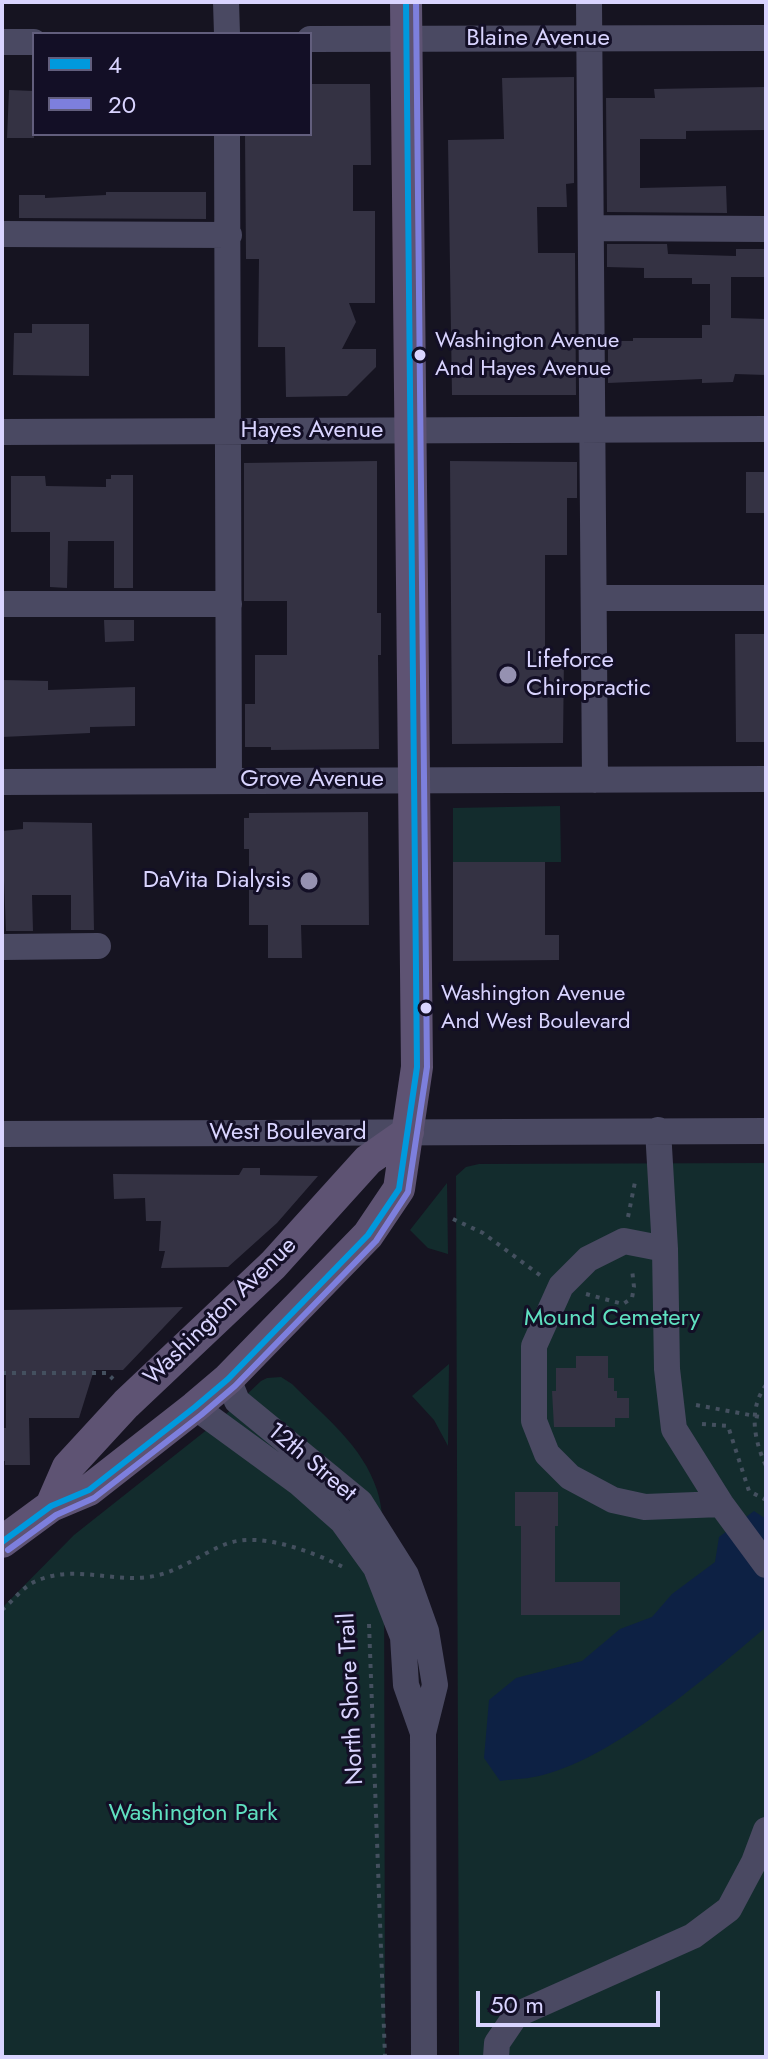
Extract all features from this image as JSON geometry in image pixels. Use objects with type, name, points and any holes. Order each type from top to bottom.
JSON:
[{"type":"main road","name":"Washington Avenue","points":[[5,1533],[51,1506],[89,1490],[228,1379],[368,1235],[399,1189],[417,1067],[406,2]]},
{"type":"main road","name":"Washington Avenue","points":[[51,1506],[68,1467],[126,1404],[273,1265],[368,1160],[408,1132]]},
{"type":"main road","points":[[195,1407],[198,1364],[235,1326],[273,1265]]},
{"type":"street","points":[[226,2],[227,32]]},
{"type":"street","points":[[589,2],[595,780]]},
{"type":"street","name":"Blaine Avenue","points":[[312,39],[766,38]]},
{"type":"street","points":[[2,42],[32,42]]},
{"type":"street","points":[[227,136],[229,781]]},
{"type":"street","points":[[591,228],[766,229]]},
{"type":"street","points":[[2,234],[229,235]]},
{"type":"street","name":"Hayes Avenue","points":[[2,432],[766,429]]},
{"type":"street","points":[[594,598],[766,598]]},
{"type":"street","points":[[2,604],[229,604]]},
{"type":"street","name":"Grove Avenue","points":[[2,782],[766,779]]},
{"type":"street","points":[[2,947],[98,946]]},
{"type":"street","points":[[658,1130],[665,1249],[667,1369],[674,1429],[728,1514],[766,1565]]},
{"type":"street","name":"West Boulevard","points":[[2,1134],[766,1131]]},
{"type":"street","points":[[665,1249],[624,1241],[588,1259],[561,1286],[534,1346],[534,1421],[547,1454],[570,1477],[613,1500],[645,1507],[728,1514]]},
{"type":"street","name":"12th Street","points":[[228,1379],[237,1401],[360,1502],[406,1575],[426,1631],[435,1685],[423,1733],[424,2057]]},
{"type":"street","name":"12th Street","points":[[195,1407],[299,1483],[342,1521],[376,1568],[403,1637],[406,1685],[423,1733]]},
{"type":"street","points":[[496,2057],[497,2043],[516,2015],[693,1936],[729,1909],[754,1862],[766,1830]]},
{"type":"path","points":[[2,1373],[107,1373],[117,1382],[126,1404]]},
{"type":"path","points":[[766,1385],[754,1415],[754,1432],[766,1466]]},
{"type":"path","points":[[691,1413],[691,1404],[766,1418]]},
{"type":"path","points":[[692,1423],[728,1426],[749,1491],[766,1500]]},
{"type":"path","points":[[2,1610],[32,1583],[63,1573],[122,1577],[164,1574],[230,1543],[257,1541],[307,1549],[347,1568]]},
{"type":"path","name":"North Shore Trail","points":[[368,1609],[385,2057]]},
{"type":"green space","points":[[560,806],[561,862],[453,862],[453,808]]},
{"type":"green space","name":"Mound Cemetery","points":[[766,1163],[766,2057],[459,2057],[456,1176],[466,1167],[479,1164]]},
{"type":"green space","points":[[447,1183],[448,1254],[428,1248],[410,1230]]},
{"type":"green space","points":[[449,1364],[448,1446],[434,1420],[412,1396]]},
{"type":"green space","name":"Washington Park","points":[[281,1377],[329,1420],[362,1459],[371,1474],[381,1508],[384,1539],[385,2057],[2,2057],[2,1608],[74,1535],[223,1417],[261,1381]]},
{"type":"water","points":[[754,1511],[766,1519],[766,1627],[660,1712],[600,1751],[543,1775],[500,1781],[484,1758],[489,1700],[516,1678],[582,1661],[620,1629],[652,1617],[672,1594],[715,1562],[719,1537]]},
{"type":"building","points":[[574,77],[574,183],[566,184],[567,207],[537,207],[538,253],[575,253],[576,395],[452,395],[448,140],[504,139],[502,78]]},
{"type":"building","points":[[312,84],[370,84],[371,165],[353,165],[353,211],[375,211],[375,303],[349,303],[356,322],[342,349],[376,349],[376,367],[347,396],[286,397],[285,347],[258,347],[259,259],[246,259],[245,136],[312,136]]},
{"type":"building","points":[[766,87],[766,130],[686,131],[686,139],[640,139],[640,188],[726,186],[727,213],[607,212],[606,98],[655,98],[654,89]]},
{"type":"building","points":[[9,90],[32,91],[34,138],[7,138]]},
{"type":"building","points":[[106,192],[206,192],[206,219],[19,218],[19,195],[45,195],[45,198],[106,195]]},
{"type":"building","points":[[607,244],[667,244],[668,254],[736,256],[736,249],[766,249],[766,277],[731,277],[731,318],[766,319],[766,375],[735,374],[733,382],[702,383],[702,379],[608,383],[608,341],[702,338],[702,325],[710,325],[710,284],[692,284],[692,278],[644,278],[644,268],[607,267]]},
{"type":"building","points":[[32,324],[89,324],[89,376],[13,375],[14,333],[32,333]]},
{"type":"building","points":[[377,461],[377,613],[381,613],[379,749],[271,750],[271,747],[245,747],[245,704],[255,704],[255,655],[287,655],[287,601],[244,601],[244,463]]},
{"type":"building","points":[[450,461],[577,462],[577,498],[567,498],[567,555],[545,555],[545,655],[564,655],[563,743],[452,744]]},
{"type":"building","points":[[746,472],[766,472],[766,513],[746,513]]},
{"type":"building","points":[[111,475],[133,475],[133,588],[114,588],[114,541],[68,541],[67,588],[50,587],[50,532],[11,532],[11,476],[45,476],[46,486],[106,487],[106,479],[111,479]]},
{"type":"building","points":[[104,620],[134,620],[134,641],[105,642]]},
{"type":"building","points":[[735,634],[766,634],[766,742],[736,742]]},
{"type":"building","points":[[2,680],[48,681],[48,690],[135,687],[135,726],[90,727],[90,733],[2,737]]},
{"type":"building","name":"DaVita Dialysis","points":[[368,812],[369,925],[301,925],[302,958],[268,958],[268,925],[249,925],[249,849],[244,849],[244,818],[249,818],[249,813]]},
{"type":"building","points":[[23,822],[92,823],[94,930],[71,930],[71,895],[32,895],[33,931],[6,931],[2,831],[23,829]]},
{"type":"building","points":[[453,862],[545,862],[545,935],[559,935],[559,960],[453,961]]},
{"type":"building","points":[[243,1168],[260,1168],[260,1175],[318,1176],[277,1223],[228,1267],[161,1268],[165,1251],[159,1251],[161,1221],[146,1221],[145,1198],[114,1199],[113,1174],[239,1175]]},
{"type":"building","points":[[183,1307],[123,1370],[94,1370],[79,1418],[29,1418],[30,1465],[5,1465],[2,1461],[2,1428],[6,1428],[6,1371],[2,1371],[2,1310]]},
{"type":"building","points":[[576,1356],[608,1356],[608,1378],[614,1378],[617,1398],[629,1398],[629,1418],[615,1418],[615,1427],[554,1427],[552,1391],[556,1391],[556,1368],[576,1368]]},
{"type":"building","points":[[515,1492],[558,1492],[555,1582],[620,1582],[620,1615],[521,1615],[521,1526],[515,1526]]},
{"type":"transit line","name":"4","points":[[2,1542],[51,1506],[89,1490],[228,1379],[368,1235],[399,1189],[417,1067],[406,2]]},
{"type":"transit line","name":"20","points":[[8,1550],[56,1515],[94,1498],[235,1386],[376,1241],[408,1192],[427,1067],[416,2]]},
{"type":"place","name":"Washington Avenue And Hayes Avenue","points":[[420,355]]},
{"type":"place","name":"Lifeforce Chiropractic","points":[[508,675]]},
{"type":"place","name":"DaVita Dialysis","points":[[309,881]]},
{"type":"place","name":"Washington Avenue And West Boulevard","points":[[426,1008]]}]
